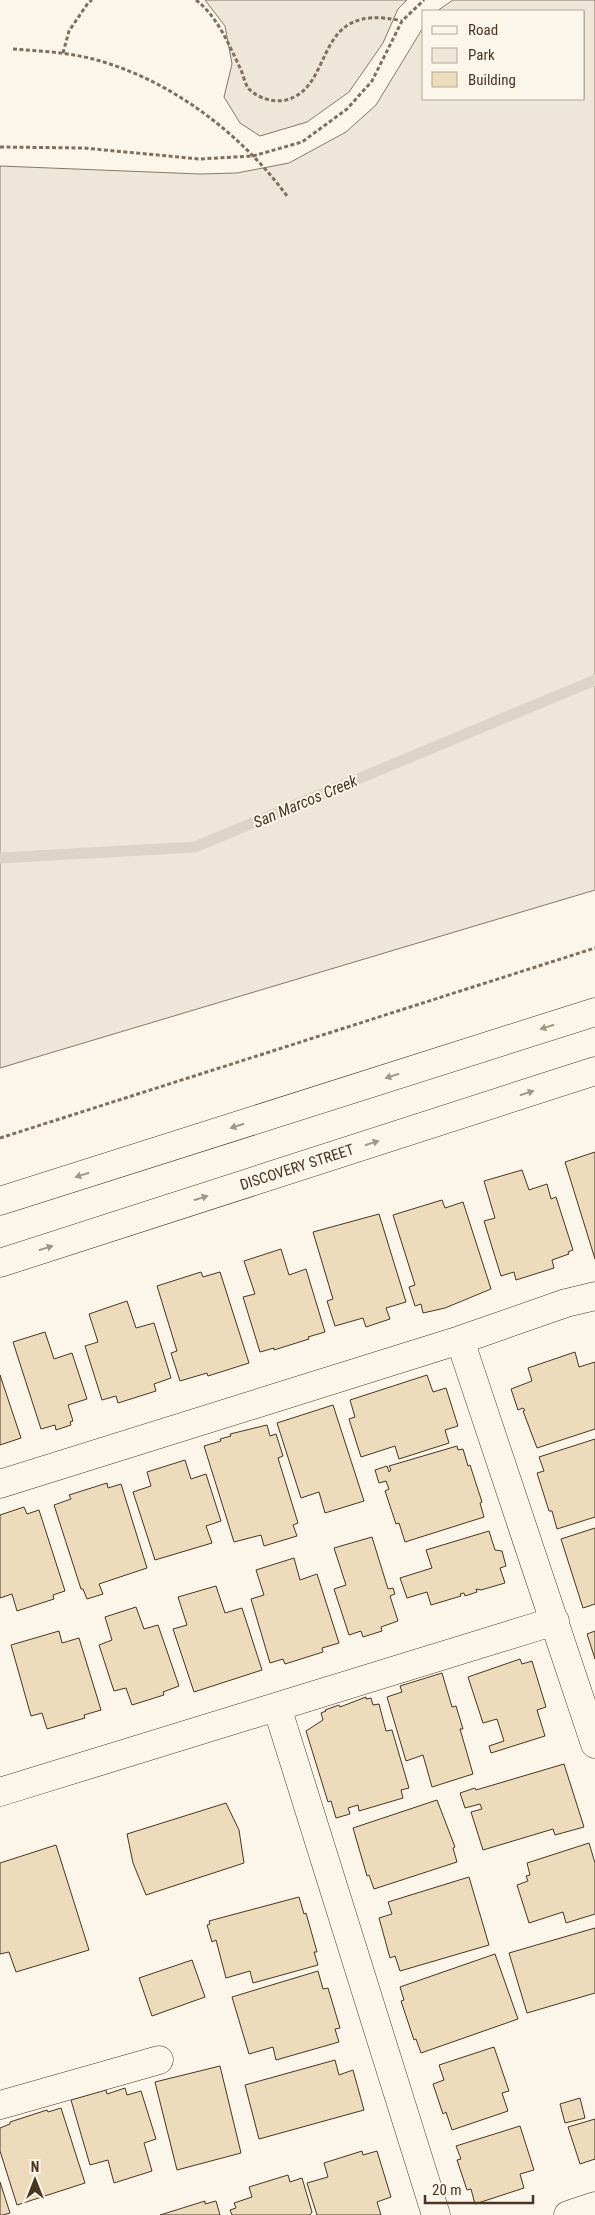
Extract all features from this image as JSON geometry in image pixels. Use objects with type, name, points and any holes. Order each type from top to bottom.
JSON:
[{"type":"street","points":[[0,1202],[595,1012]]},
{"type":"street","name":"DISCOVERY STREET","points":[[0,1263],[595,1071]]},
{"type":"street","points":[[0,1484],[460,1340],[566,1303],[595,1296]]},
{"type":"street","points":[[460,1340],[595,1744]]},
{"type":"street","points":[[2,1783],[277,1707],[555,1621]]},
{"type":"street","points":[[277,1707],[436,2215]]},
{"type":"street","points":[[0,2105],[159,2060]]},
{"type":"street","points":[[568,2215],[595,2206]]},
{"type":"path","points":[[63,53],[69,31],[92,0]]},
{"type":"path","points":[[196,0],[206,8],[221,30],[248,87],[262,99],[287,100],[306,88],[327,40]]},
{"type":"path","points":[[0,147],[84,148],[199,160],[253,156],[302,142],[347,109],[372,81],[402,21],[424,0]]},
{"type":"path","points":[[385,13],[402,21]]},
{"type":"path","points":[[13,49],[63,53],[90,59],[132,73],[176,95],[233,137],[261,163],[287,196]]},
{"type":"path","points":[[0,1138],[595,948]]},
{"type":"green space","points":[[205,0],[407,0],[398,9],[383,43],[349,92],[307,122],[260,136],[240,123],[224,97],[232,64],[225,26]]},
{"type":"green space","points":[[453,0],[595,0],[595,890],[0,1068],[0,166],[200,174],[237,173],[289,163],[346,132],[376,105],[422,29],[422,100],[585,100],[585,10],[438,10]]},
{"type":"building","points":[[595,1152],[595,1259],[565,1162]]},
{"type":"building","points":[[522,1170],[529,1190],[547,1184],[551,1199],[556,1197],[573,1250],[568,1252],[569,1254],[552,1260],[554,1268],[516,1280],[514,1272],[501,1276],[484,1221],[495,1218],[484,1181]]},
{"type":"building","points":[[442,1200],[445,1208],[463,1202],[491,1289],[445,1308],[423,1313],[421,1304],[415,1306],[409,1287],[415,1285],[393,1215]]},
{"type":"building","points":[[379,1214],[406,1302],[386,1308],[390,1319],[366,1327],[363,1318],[335,1326],[327,1301],[333,1299],[313,1232]]},
{"type":"building","points":[[281,1249],[289,1275],[306,1269],[325,1332],[274,1350],[274,1348],[260,1352],[243,1297],[255,1294],[244,1261]]},
{"type":"building","points":[[201,1272],[203,1277],[220,1272],[249,1363],[208,1376],[207,1373],[180,1381],[171,1353],[177,1351],[157,1286]]},
{"type":"building","points":[[127,1301],[136,1328],[154,1323],[171,1378],[154,1384],[156,1391],[118,1403],[116,1396],[102,1400],[85,1346],[98,1342],[89,1314]]},
{"type":"building","points":[[45,1332],[54,1359],[72,1353],[87,1399],[68,1405],[73,1421],[70,1422],[71,1425],[56,1430],[55,1425],[41,1429],[13,1342]]},
{"type":"building","points":[[575,1352],[579,1367],[595,1362],[595,1429],[537,1448],[523,1411],[525,1410],[523,1408],[518,1410],[511,1389],[532,1381],[528,1368]]},
{"type":"building","points":[[0,1375],[21,1438],[0,1445]]},
{"type":"building","points":[[427,1375],[433,1392],[446,1388],[458,1426],[445,1430],[449,1443],[399,1459],[395,1446],[361,1457],[349,1419],[355,1417],[350,1400]]},
{"type":"building","points":[[333,1405],[364,1501],[325,1513],[319,1492],[301,1498],[277,1423]]},
{"type":"building","points":[[267,1425],[270,1436],[276,1434],[283,1456],[278,1458],[298,1523],[293,1525],[297,1536],[264,1546],[261,1535],[234,1542],[204,1446],[221,1441],[220,1439],[231,1436],[230,1434]]},
{"type":"building","points":[[595,1439],[595,1517],[557,1529],[537,1473],[544,1471],[539,1457]]},
{"type":"building","points":[[457,1446],[458,1450],[463,1449],[468,1466],[470,1465],[482,1502],[480,1503],[484,1517],[405,1542],[399,1523],[396,1524],[385,1491],[389,1489],[386,1481],[379,1483],[375,1470],[387,1466],[389,1472],[391,1470],[389,1466]]},
{"type":"building","points":[[185,1460],[191,1479],[206,1474],[221,1521],[206,1526],[212,1543],[155,1560],[133,1492],[151,1486],[147,1472]]},
{"type":"building","points":[[107,1483],[108,1488],[121,1484],[147,1568],[99,1584],[103,1594],[87,1599],[83,1589],[81,1589],[54,1505],[71,1499],[69,1495]]},
{"type":"building","points":[[24,1507],[27,1514],[39,1510],[65,1591],[53,1595],[54,1599],[17,1611],[12,1594],[0,1598],[0,1515]]},
{"type":"building","points":[[595,1528],[595,1604],[583,1608],[561,1539]]},
{"type":"building","points":[[489,1531],[495,1550],[502,1551],[506,1566],[500,1568],[505,1583],[481,1590],[476,1589],[477,1592],[465,1596],[464,1593],[460,1594],[461,1596],[431,1605],[427,1592],[407,1598],[400,1578],[432,1568],[426,1550]]},
{"type":"building","points":[[372,1537],[388,1589],[393,1588],[395,1594],[390,1596],[398,1621],[381,1627],[382,1631],[363,1637],[361,1631],[349,1635],[334,1589],[346,1585],[334,1548]]},
{"type":"building","points":[[294,1558],[300,1580],[317,1574],[339,1643],[322,1648],[323,1652],[285,1664],[283,1659],[270,1663],[251,1599],[264,1595],[256,1570]]},
{"type":"building","points":[[216,1586],[225,1613],[242,1608],[262,1670],[194,1692],[173,1629],[187,1625],[178,1597]]},
{"type":"building","points":[[136,1607],[144,1629],[158,1625],[179,1686],[163,1692],[164,1695],[132,1705],[126,1688],[114,1691],[99,1645],[112,1640],[105,1617]]},
{"type":"building","points":[[59,1631],[62,1643],[79,1638],[101,1710],[84,1715],[85,1718],[47,1729],[42,1713],[31,1716],[11,1645]]},
{"type":"building","points":[[595,1631],[595,1659],[587,1634]]},
{"type":"building","points":[[520,1659],[522,1664],[532,1661],[546,1707],[537,1710],[545,1736],[491,1753],[489,1746],[504,1741],[497,1719],[483,1723],[468,1677]]},
{"type":"building","points":[[442,1673],[452,1707],[456,1706],[463,1729],[460,1729],[473,1774],[432,1787],[423,1755],[406,1761],[387,1697],[402,1692],[400,1686]]},
{"type":"building","points":[[366,1697],[366,1699],[371,1698],[373,1705],[379,1704],[386,1731],[392,1730],[409,1788],[401,1790],[403,1798],[359,1811],[358,1805],[348,1808],[350,1814],[336,1818],[331,1801],[328,1802],[306,1731],[323,1720],[321,1713],[325,1710],[339,1705],[340,1707]]},
{"type":"building","points":[[564,1764],[584,1827],[555,1835],[553,1829],[483,1850],[471,1812],[482,1809],[480,1804],[465,1808],[460,1793]]},
{"type":"building","points":[[437,1800],[455,1847],[453,1848],[457,1862],[374,1889],[369,1875],[367,1876],[353,1828]]},
{"type":"building","points":[[226,1803],[239,1830],[244,1863],[146,1895],[133,1863],[127,1834]]},
{"type":"building","points":[[589,1843],[595,1863],[595,1914],[566,1923],[563,1912],[529,1923],[517,1885],[528,1881],[526,1876],[530,1875],[527,1863]]},
{"type":"building","points":[[56,1845],[89,1950],[16,1972],[9,1952],[0,1954],[0,1863]]},
{"type":"building","points":[[469,1877],[489,1945],[400,1971],[395,1956],[390,1958],[379,1918],[392,1914],[388,1902]]},
{"type":"building","points":[[299,1897],[304,1914],[306,1913],[317,1952],[314,1952],[318,1965],[253,1983],[250,1971],[226,1978],[216,1940],[212,1942],[207,1925],[210,1924],[209,1921]]},
{"type":"building","points":[[595,1928],[595,1993],[527,2013],[509,1953]]},
{"type":"building","points":[[495,1954],[518,2019],[421,2053],[416,2039],[414,2040],[401,2001],[404,2000],[400,1987]]},
{"type":"building","points":[[192,1960],[205,1997],[152,2016],[139,1978]]},
{"type":"building","points":[[318,1971],[323,1989],[328,1988],[340,2028],[335,2029],[339,2042],[276,2060],[273,2047],[249,2054],[232,1997]]},
{"type":"building","points":[[494,2047],[509,2091],[502,2093],[508,2111],[452,2130],[446,2112],[443,2114],[433,2084],[444,2080],[439,2065]]},
{"type":"building","points":[[335,2060],[339,2075],[353,2070],[364,2110],[259,2139],[245,2085]]},
{"type":"building","points":[[220,2066],[241,2153],[177,2170],[155,2082]]},
{"type":"building","points":[[125,2088],[127,2095],[141,2091],[156,2139],[144,2143],[152,2171],[114,2183],[108,2160],[90,2165],[71,2100],[106,2090],[107,2094]]},
{"type":"building","points":[[580,2098],[585,2118],[565,2123],[560,2104]]},
{"type":"building","points":[[61,2108],[85,2183],[17,2205],[0,2151],[0,2128],[10,2124],[10,2122],[47,2110],[48,2112]]},
{"type":"building","points":[[595,2119],[595,2159],[580,2164],[568,2127]]},
{"type":"building","points":[[520,2126],[534,2170],[520,2174],[524,2188],[475,2204],[471,2189],[467,2190],[457,2160],[461,2159],[456,2146]]},
{"type":"building","points":[[362,2151],[363,2155],[377,2151],[391,2197],[377,2202],[381,2215],[317,2215],[307,2183],[328,2177],[324,2163]]},
{"type":"building","points":[[288,2175],[290,2182],[302,2178],[312,2212],[310,2215],[232,2215],[230,2210],[236,2208],[234,2203],[252,2197],[249,2187]]},
{"type":"building","points":[[0,2182],[10,2213],[3,2215],[0,2215]]},
{"type":"building","points":[[205,2201],[205,2204],[216,2201],[220,2215],[160,2215]]},
{"type":"waterway","name":"San Marcos Creek","points":[[0,858],[195,847],[595,680]]}]
